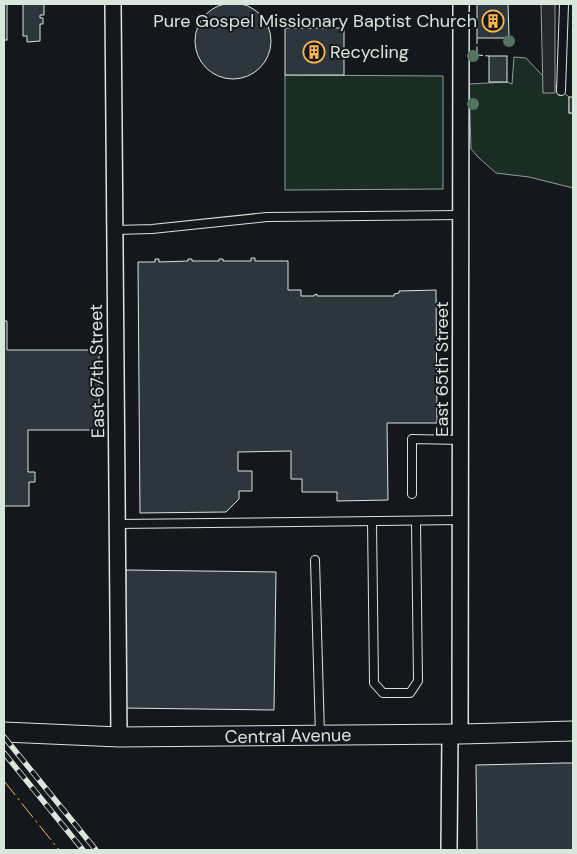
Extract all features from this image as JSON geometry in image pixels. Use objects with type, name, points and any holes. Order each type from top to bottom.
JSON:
[{"type":"street","name":"East 67th Street","points":[[113,4],[119,737]]},
{"type":"street","name":"East 65th Street","points":[[449,850],[455,734],[461,520],[461,4]]},
{"type":"street","name":"Central Avenue","points":[[4,732],[119,737],[573,731]]},
{"type":"lane","points":[[561,91],[564,4]]},
{"type":"lane","points":[[115,230],[152,230],[267,217],[461,215]]},
{"type":"lane","points":[[412,494],[412,439],[461,440]]},
{"type":"lane","points":[[117,524],[461,520]]},
{"type":"lane","points":[[372,521],[374,683],[383,693],[410,693],[418,681],[416,521]]},
{"type":"lane","points":[[315,560],[320,735]]},
{"type":"green space","points":[[514,57],[526,58],[542,75],[569,97],[569,113],[573,113],[573,188],[529,177],[496,173],[471,149],[469,84],[507,82],[512,84]]},
{"type":"green space","points":[[285,75],[443,76],[443,189],[285,190]]},
{"type":"shaded area","points":[[541,4],[555,4],[555,93],[543,93]]},
{"type":"building","points":[[233,3],[247,6],[260,14],[268,27],[271,41],[268,55],[260,68],[247,76],[233,79],[219,76],[206,68],[198,55],[195,41],[198,27],[206,14],[219,6]]},
{"type":"building","points":[[4,4],[7,4],[7,40],[4,40]]},
{"type":"building","points":[[23,4],[44,4],[44,15],[40,15],[40,18],[43,18],[43,24],[40,24],[40,41],[27,42],[27,36],[23,36]]},
{"type":"building","name":"Pure Gospel Missionary Baptist Church","points":[[477,4],[508,4],[509,38],[477,38]]},
{"type":"building","name":"Recycling","points":[[285,28],[344,28],[344,75],[285,75]]},
{"type":"building","points":[[489,56],[507,56],[507,82],[489,82]]},
{"type":"building","points":[[569,97],[573,97],[573,113],[569,113]]},
{"type":"building","points":[[251,258],[255,258],[255,261],[288,261],[288,290],[301,290],[301,296],[314,296],[317,294],[317,296],[394,296],[399,291],[436,290],[437,423],[387,423],[388,500],[337,501],[337,492],[302,492],[302,479],[291,479],[291,451],[238,452],[238,471],[252,471],[252,491],[239,491],[239,499],[226,512],[140,513],[138,262],[155,262],[155,259],[159,259],[159,262],[188,261],[188,259],[192,259],[192,261],[219,261],[219,259],[223,259],[223,261],[251,261]]},
{"type":"building","points":[[4,321],[7,321],[7,350],[99,350],[99,430],[28,430],[28,472],[35,472],[35,482],[29,482],[29,506],[4,506]]},
{"type":"building","points":[[126,570],[276,572],[274,710],[124,708]]},
{"type":"building","points":[[573,763],[573,850],[477,850],[476,765]]},
{"type":"railway","points":[[4,737],[96,850]]},
{"type":"railway","points":[[4,753],[83,850]]},
{"type":"fence","points":[[477,38],[477,55],[489,56]]},
{"type":"power","points":[[4,781],[59,850]]},
{"type":"place","name":"Pure Gospel Missionary Baptist Church","points":[[493,21]]},
{"type":"place","name":"Recycling","points":[[314,52]]}]
